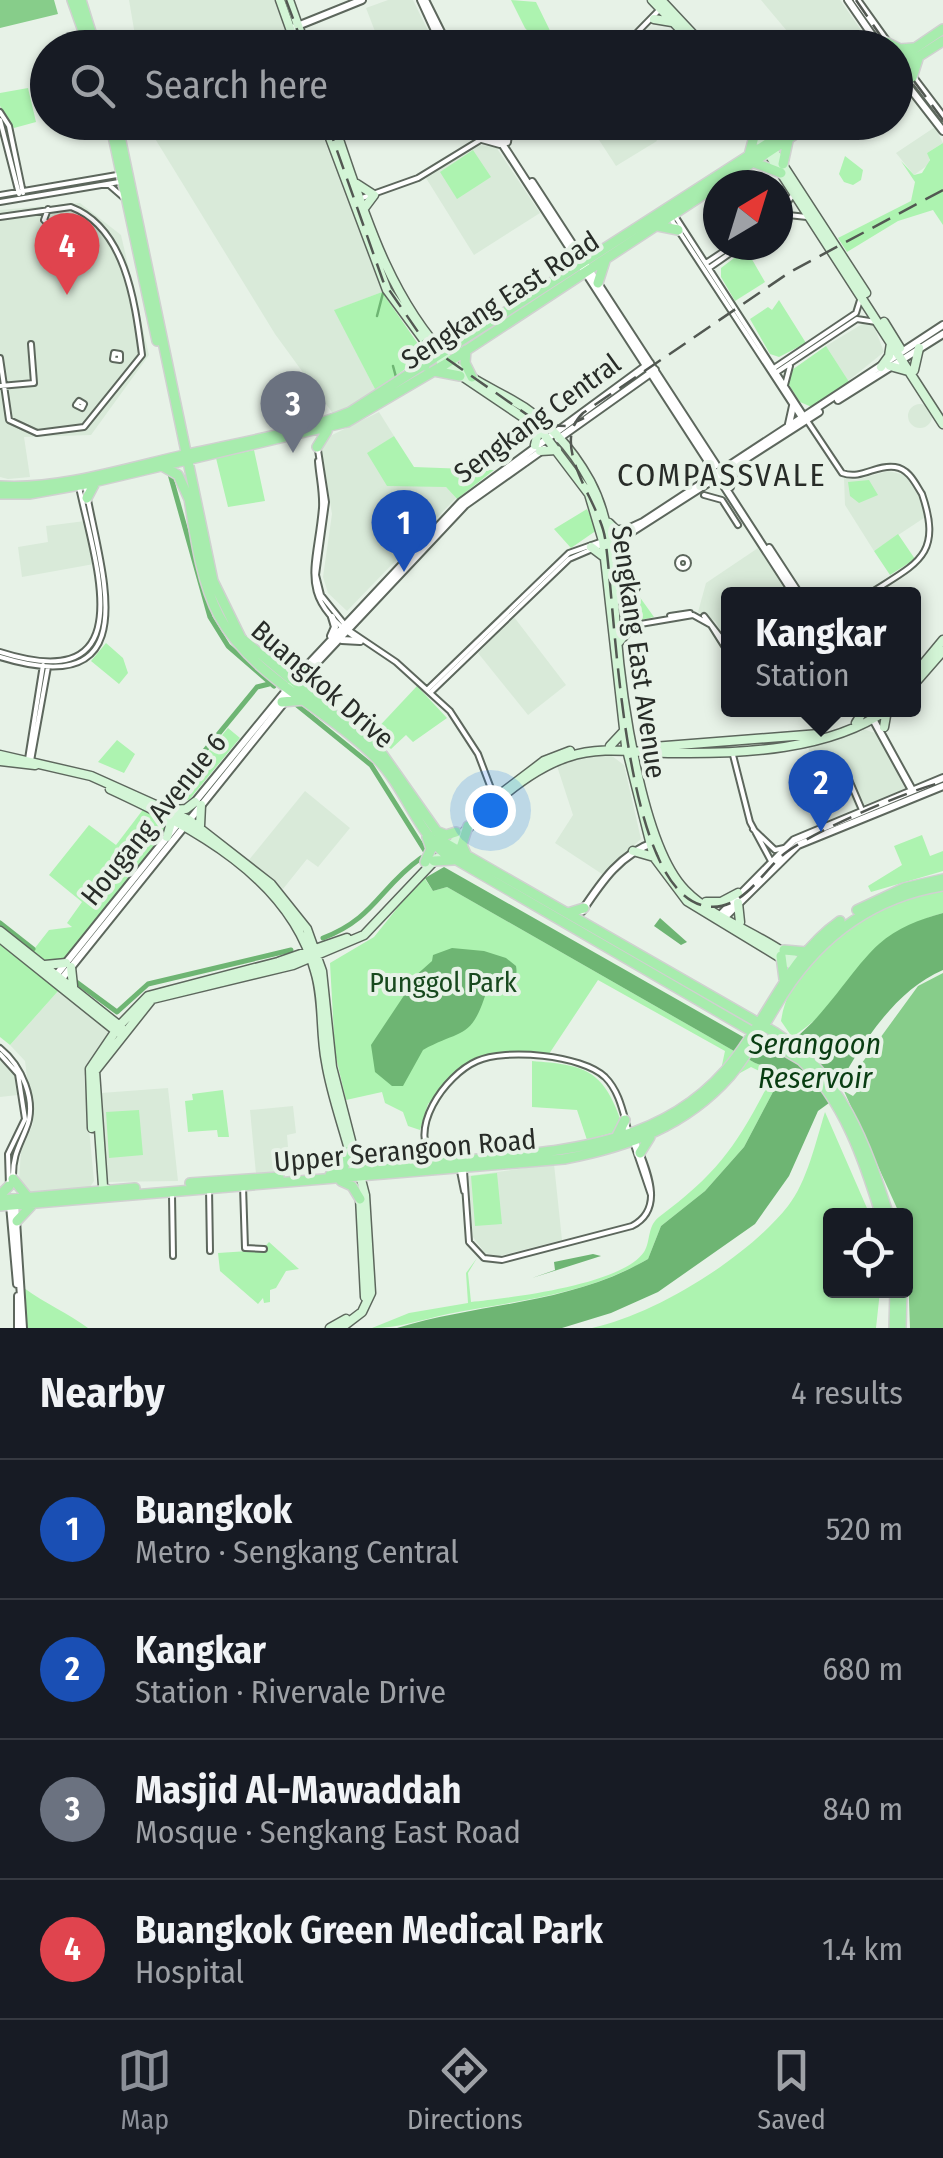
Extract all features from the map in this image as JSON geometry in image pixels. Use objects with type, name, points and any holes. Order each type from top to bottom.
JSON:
[{"type":"main road","points":[[72,0],[84,30]]},
{"type":"main road","points":[[81,0],[88,30]]},
{"type":"main road","points":[[280,0],[298,23],[298,30]]},
{"type":"main road","points":[[684,30],[676,19],[667,4],[652,0],[652,19],[676,19],[687,30]]},
{"type":"main road","points":[[290,4],[300,30]]},
{"type":"main road","points":[[913,64],[919,51],[943,30]]},
{"type":"main road","points":[[913,55],[943,40]]},
{"type":"main road","points":[[913,50],[919,51]]},
{"type":"main road","name":"Buangkok Drive","points":[[116,140],[125,177],[126,205],[213,581],[241,638],[381,763],[445,848],[753,1030],[779,1039],[829,1079],[882,1208]]},
{"type":"main road","name":"Buangkok Drive","points":[[118,140],[189,499],[218,615],[240,645],[293,686]]},
{"type":"main road","name":"Sengkang East Avenue","points":[[332,140],[357,200],[387,290],[460,376],[551,433],[589,494],[607,541]]},
{"type":"main road","name":"Sengkang East Avenue","points":[[340,140],[357,200],[394,287],[429,341]]},
{"type":"main road","points":[[752,140],[750,160],[782,168]]},
{"type":"main road","points":[[763,140],[943,415]]},
{"type":"main road","name":"Sengkang East Road","points":[[182,456],[313,435],[329,429],[463,348],[781,140]]},
{"type":"main road","points":[[786,140],[782,168],[794,192],[893,341],[915,346],[913,372],[943,424]]},
{"type":"main road","name":"Sengkang East Road","points":[[602,256],[656,226],[670,212],[689,204],[750,160]]},
{"type":"main road","points":[[354,180],[374,195],[365,212]]},
{"type":"main road","points":[[656,226],[680,228],[689,204]]},
{"type":"main road","points":[[574,250],[602,256],[596,285],[570,277],[574,250]]},
{"type":"main road","points":[[460,376],[428,370],[429,341],[463,348],[472,376]]},
{"type":"main road","points":[[893,341],[886,366],[913,372]]},
{"type":"main road","name":"Sengkang East Avenue","points":[[444,360],[551,433],[587,475],[606,520],[615,609],[613,629],[628,731]]},
{"type":"main road","name":"Sengkang East Road","points":[[182,456],[313,435],[428,370]]},
{"type":"main road","points":[[538,448],[551,433]]},
{"type":"main road","points":[[538,448],[561,452]]},
{"type":"main road","points":[[182,456],[190,478]]},
{"type":"main road","points":[[0,494],[82,482],[182,456]]},
{"type":"main road","points":[[182,456],[178,475],[189,499]]},
{"type":"main road","points":[[0,486],[82,482]]},
{"type":"main road","points":[[82,482],[84,498]]},
{"type":"main road","points":[[82,482],[84,498]]},
{"type":"main road","points":[[606,520],[616,530],[628,530]]},
{"type":"main road","points":[[601,530],[592,544],[609,561],[623,542]]},
{"type":"main road","name":"Sengkang East Avenue","points":[[609,561],[613,629],[628,731],[640,774],[654,857],[687,901],[744,926],[799,966]]},
{"type":"main road","points":[[615,609],[630,626],[618,644]]},
{"type":"main road","points":[[921,667],[943,640]]},
{"type":"main road","points":[[921,676],[943,650]]},
{"type":"main road","points":[[274,666],[293,672],[307,669],[308,698],[281,700],[278,678]]},
{"type":"main road","points":[[108,1190],[102,1186],[94,1077],[120,1030],[158,996],[291,962],[332,947],[376,924],[430,861],[548,764],[582,752],[611,748],[729,750],[834,737],[871,717]]},
{"type":"main road","points":[[445,848],[456,832],[506,789],[550,758],[611,748],[628,731],[653,750],[810,736],[859,724]]},
{"type":"main road","points":[[611,748],[630,764]]},
{"type":"main road","name":"Sengkang East Avenue","points":[[631,749],[630,764],[652,843],[684,890],[782,953]]},
{"type":"main road","points":[[640,774],[653,750]]},
{"type":"main road","points":[[0,758],[29,761],[104,780],[184,821],[278,898],[304,931],[320,944],[332,947]]},
{"type":"main road","points":[[165,811],[186,809],[198,803],[201,833]]},
{"type":"main road","points":[[165,811],[170,826],[167,837]]},
{"type":"main road","points":[[430,861],[465,860],[462,845],[468,826]]},
{"type":"main road","points":[[430,861],[428,830],[456,832]]},
{"type":"main road","points":[[178,834],[201,833]]},
{"type":"main road","points":[[633,851],[654,857]]},
{"type":"main road","name":"Buangkok Drive","points":[[465,860],[565,913],[574,922]]},
{"type":"main road","points":[[753,1030],[782,997],[806,952],[832,927],[874,901],[915,884],[943,882]]},
{"type":"main road","points":[[753,1030],[784,981],[855,918],[943,882]]},
{"type":"main road","points":[[701,902],[738,898],[736,915],[744,926]]},
{"type":"main road","points":[[565,913],[584,908]]},
{"type":"main road","points":[[304,931],[320,974],[332,1066],[358,1175],[371,1293],[362,1312],[341,1328]]},
{"type":"main road","points":[[291,962],[304,931]]},
{"type":"main road","points":[[0,935],[120,1030]]},
{"type":"main road","points":[[0,935],[120,1030]]},
{"type":"main road","points":[[320,974],[332,947]]},
{"type":"main road","points":[[784,981],[786,966],[782,953],[806,952]]},
{"type":"main road","points":[[93,1191],[97,1182],[89,1075],[129,1016],[154,992],[291,962],[320,974]]},
{"type":"main road","points":[[40,964],[54,968],[68,965],[69,979],[76,992]]},
{"type":"main road","points":[[753,1030],[779,1039],[777,1022],[782,997]]},
{"type":"main road","points":[[753,1030],[765,1011]]},
{"type":"main road","points":[[109,1018],[129,1016]]},
{"type":"main road","name":"Upper Serangoon Road","points":[[380,1172],[631,1143],[708,1097],[739,1057],[753,1030]]},
{"type":"main road","points":[[626,1117],[649,1132],[631,1143],[626,1117]]},
{"type":"main road","points":[[330,1328],[351,1316],[365,1297],[362,1197],[380,1172],[353,1153]]},
{"type":"main road","points":[[353,1153],[334,1177],[352,1186],[362,1197]]},
{"type":"main road","name":"Upper Serangoon Road","points":[[6,1202],[243,1186],[440,1164],[458,1166]]},
{"type":"main road","name":"Upper Serangoon Road","points":[[32,1200],[93,1191],[334,1177]]},
{"type":"main road","points":[[11,1182],[32,1200],[14,1222],[6,1202],[11,1182]]},
{"type":"main road","points":[[898,1328],[899,1298]]},
{"type":"street","points":[[298,23],[351,0]]},
{"type":"street","points":[[298,23],[362,0]]},
{"type":"street","points":[[422,0],[437,30]]},
{"type":"street","points":[[848,0],[873,30]]},
{"type":"street","points":[[856,0],[876,30]]},
{"type":"street","points":[[641,30],[667,4]]},
{"type":"street","points":[[913,89],[943,117]]},
{"type":"street","points":[[913,92],[943,131]]},
{"type":"street","points":[[0,112],[9,126],[21,195]]},
{"type":"street","points":[[0,120],[18,179],[33,190]]},
{"type":"street","points":[[357,200],[418,178],[482,140],[506,146]]},
{"type":"street","points":[[502,140],[638,355],[709,458],[735,464]]},
{"type":"street","points":[[506,146],[507,140]]},
{"type":"street","points":[[108,176],[118,158]]},
{"type":"street","points":[[21,195],[108,176],[125,177]]},
{"type":"street","points":[[2,197],[108,184],[125,177]]},
{"type":"street","points":[[2,197],[18,179]]},
{"type":"street","points":[[108,184],[117,189],[126,205]]},
{"type":"street","points":[[48,210],[44,220],[52,226]]},
{"type":"street","points":[[0,216],[80,210],[118,250],[142,354],[95,417],[81,429],[26,429],[9,420],[0,358]]},
{"type":"street","points":[[670,212],[842,472],[857,476],[892,466],[905,471],[936,515]]},
{"type":"street","points":[[793,214],[810,218]]},
{"type":"street","points":[[680,228],[785,384],[795,406],[785,429]]},
{"type":"street","points":[[696,249],[703,251]]},
{"type":"street","points":[[705,266],[715,260]]},
{"type":"street","points":[[717,280],[720,260]]},
{"type":"street","points":[[596,285],[792,587]]},
{"type":"street","points":[[785,384],[790,360],[856,312],[861,295]]},
{"type":"street","points":[[773,371],[857,319],[880,324]]},
{"type":"street","points":[[430,691],[569,553],[592,544],[623,542],[943,326]]},
{"type":"street","points":[[915,346],[943,334]]},
{"type":"street","points":[[2,386],[35,382],[31,344]]},
{"type":"street","points":[[764,352],[790,360]]},
{"type":"street","points":[[638,355],[636,378],[661,389]]},
{"type":"street","points":[[120,360],[132,370]]},
{"type":"street","points":[[729,489],[735,464],[886,366]]},
{"type":"street","name":"Sengkang Central","points":[[307,669],[350,632],[356,617],[461,502],[538,448],[551,433],[650,368]]},
{"type":"street","points":[[795,406],[814,410]]},
{"type":"street","points":[[83,407],[95,417]]},
{"type":"street","points":[[313,435],[326,513],[316,581],[336,628],[326,646]]},
{"type":"street","points":[[313,435],[320,519],[311,580],[315,595],[350,632],[430,691],[468,737],[489,783],[490,803]]},
{"type":"street","points":[[704,484],[709,458]]},
{"type":"street","points":[[607,541],[704,484],[729,489]]},
{"type":"street","points":[[704,496],[724,501],[738,525]]},
{"type":"street","points":[[0,655],[46,664],[84,649],[102,618],[102,590],[84,498]]},
{"type":"street","points":[[320,519],[326,513]]},
{"type":"street","points":[[319,532],[325,524]]},
{"type":"street","points":[[623,542],[623,582],[636,588]]},
{"type":"street","points":[[879,587],[936,548]]},
{"type":"street","points":[[333,615],[356,617],[350,632],[337,642]]},
{"type":"street","points":[[613,629],[666,618],[700,617],[721,641]]},
{"type":"street","name":"Sengkang Central","points":[[293,686],[326,646],[350,632]]},
{"type":"street","points":[[29,761],[46,664]]},
{"type":"street","name":"Hougang Avenue 6","points":[[57,980],[167,837],[293,686]]},
{"type":"street","points":[[875,717],[914,792]]},
{"type":"street","points":[[737,761],[748,748]]},
{"type":"street","points":[[729,750],[737,761],[753,829],[771,860]]},
{"type":"street","points":[[847,775],[862,810]]},
{"type":"street","points":[[753,829],[776,850],[862,810],[943,782]]},
{"type":"street","points":[[489,783],[506,789]]},
{"type":"street","points":[[738,898],[798,844],[914,792]]},
{"type":"street","points":[[873,806],[882,809]]},
{"type":"street","name":"Hougang Avenue 6","points":[[68,965],[178,834],[184,821]]},
{"type":"street","points":[[574,922],[608,874],[633,851],[652,843]]},
{"type":"street","points":[[722,917],[784,848]]},
{"type":"street","points":[[0,1051],[20,1066],[28,1115],[26,1131],[13,1152],[11,1182]]},
{"type":"street","points":[[416,1166],[424,1158],[425,1126],[434,1104],[465,1068],[486,1058],[552,1058],[584,1064],[611,1085],[626,1117],[631,1143],[652,1194],[649,1211],[632,1226],[498,1261],[484,1258],[469,1242],[466,1196],[458,1166]]},
{"type":"street","points":[[426,1148],[440,1164]]},
{"type":"street","points":[[243,1186],[245,1248],[264,1249]]},
{"type":"street","points":[[209,1188],[210,1251]]},
{"type":"street","points":[[172,1191],[174,1256]]},
{"type":"street","points":[[14,1222],[21,1328]]},
{"type":"shaded area","points":[[0,0],[54,0],[58,14],[0,28]]},
{"type":"shaded area","points":[[129,0],[274,0],[285,30],[134,30]]},
{"type":"shaded area","points":[[388,0],[413,0],[428,30],[374,30],[366,8]]},
{"type":"shaded area","points":[[761,0],[840,0],[861,30],[786,30]]},
{"type":"shaded area","points":[[935,127],[943,143],[927,153],[931,155],[928,165],[914,175],[896,153]]},
{"type":"shaded area","points":[[156,140],[324,140],[382,292],[335,310],[376,391],[334,415],[275,334]]},
{"type":"shaded area","points":[[599,140],[657,141],[616,166]]},
{"type":"shaded area","points":[[479,145],[496,147],[540,213],[474,255],[426,178]]},
{"type":"shaded area","points":[[80,203],[121,235],[149,355],[91,435],[24,437],[30,477],[0,477],[0,210]]},
{"type":"shaded area","points":[[864,323],[874,326],[884,352],[848,381],[826,346]]},
{"type":"shaded area","points":[[920,404],[929,407],[929,425],[920,428],[911,425],[908,416],[911,407]]},
{"type":"shaded area","points":[[379,412],[394,436],[368,454],[446,487],[456,498],[347,611],[328,593],[323,577],[332,514],[321,447],[328,437]]},
{"type":"shaded area","points":[[888,471],[905,475],[930,514],[874,551],[845,505],[844,478],[856,480]]},
{"type":"shaded area","points":[[85,521],[94,564],[22,577],[18,547],[48,542],[46,526]]},
{"type":"shaded area","points":[[758,548],[785,587],[721,587],[721,631],[715,621],[698,612],[706,583]]},
{"type":"shaded area","points":[[514,617],[566,685],[528,715],[478,653]]},
{"type":"shaded area","points":[[863,729],[878,734],[905,789],[856,808],[843,780],[819,790],[808,746]]},
{"type":"shaded area","points":[[608,753],[624,765],[641,839],[602,874],[555,843],[573,815],[557,766],[573,758]]},
{"type":"shaded area","points":[[305,791],[350,828],[318,867],[307,859],[283,889],[248,861]]},
{"type":"shaded area","points":[[943,973],[943,1328],[910,1328],[913,1208],[897,1208],[844,1091],[853,1096],[864,1084],[859,1067],[918,986]]},
{"type":"shaded area","points":[[59,990],[111,1032],[84,1076],[94,1181],[90,1187],[31,1192],[19,1181],[21,1151],[33,1124],[25,1061],[10,1045]]},
{"type":"shaded area","points":[[0,1058],[16,1070],[18,1095],[0,1097]]},
{"type":"shaded area","points":[[168,1088],[178,1181],[104,1182],[101,1093]]},
{"type":"shaded area","points":[[293,1106],[296,1133],[287,1135],[290,1171],[256,1174],[250,1110]]},
{"type":"shaded area","points":[[554,1164],[562,1240],[499,1256],[485,1253],[473,1237],[468,1176]]},
{"type":"green space","points":[[511,0],[536,2],[550,30],[525,28]]},
{"type":"green space","points":[[28,88],[30,124],[14,128],[0,106],[0,93]]},
{"type":"green space","points":[[943,143],[943,225],[933,210],[898,221],[847,252],[838,238],[911,201],[915,182],[901,161],[914,175],[922,173],[930,160],[927,153]]},
{"type":"green space","points":[[473,150],[491,177],[457,199],[440,172]]},
{"type":"green space","points":[[845,156],[863,170],[861,180],[853,185],[844,182],[839,174]]},
{"type":"green space","points":[[732,260],[752,260],[765,282],[735,301],[721,277],[721,268]]},
{"type":"green space","points":[[382,292],[425,354],[376,391],[334,310]]},
{"type":"green space","points":[[779,300],[806,343],[779,357],[770,354],[750,319],[768,307],[772,310]]},
{"type":"green space","points":[[826,346],[851,385],[814,408],[800,402],[787,382],[789,372]]},
{"type":"green space","points":[[394,436],[414,467],[494,470],[457,499],[446,487],[387,486],[367,453]]},
{"type":"green space","points":[[254,450],[265,501],[228,507],[216,458]]},
{"type":"green space","points":[[869,480],[878,495],[859,503],[850,496],[848,482]]},
{"type":"green space","points":[[587,509],[597,530],[571,548],[554,529]]},
{"type":"green space","points":[[898,534],[915,559],[890,575],[874,551]]},
{"type":"green space","points":[[634,589],[654,617],[632,622],[623,617],[619,590]]},
{"type":"green space","points":[[106,643],[123,658],[128,673],[119,684],[91,661]]},
{"type":"green space","points":[[417,686],[447,718],[413,742],[406,735],[391,749],[372,734]]},
{"type":"green space","points":[[228,728],[240,738],[189,800],[167,802]]},
{"type":"green space","points":[[117,740],[135,754],[124,773],[98,762]]},
{"type":"green space","points":[[145,807],[164,816],[168,833],[65,962],[46,964],[31,953],[49,930],[72,927],[67,923],[82,902],[49,875],[89,825],[116,845]]},
{"type":"green space","points":[[922,835],[930,856],[943,851],[943,871],[871,892],[868,886],[902,865],[894,846]]},
{"type":"green space","name":"Punggol Park","points":[[423,876],[433,891],[447,887],[755,1063],[783,1073],[744,1147],[705,1191],[661,1226],[648,1259],[575,1289],[372,1328],[409,1313],[468,1303],[466,1273],[477,1258],[468,1273],[471,1302],[564,1288],[632,1263],[644,1252],[655,1221],[725,1155],[772,1077],[751,1067],[740,1073],[722,1065],[725,1051],[598,980],[549,1054],[482,1055],[471,1060],[428,1104],[420,1130],[408,1126],[403,1112],[385,1103],[382,1092],[346,1100],[335,1053],[330,963],[374,937]]},
{"type":"green space","points":[[943,890],[943,913],[892,937],[874,952],[830,1005],[792,1037],[781,1021],[789,995],[802,971],[820,951],[866,918]]},
{"type":"green space","points":[[0,943],[59,990],[10,1045],[0,1037]]},
{"type":"green space","points":[[532,1061],[578,1068],[599,1080],[621,1121],[615,1132],[587,1140],[577,1110],[532,1107]]},
{"type":"green space","points":[[223,1090],[229,1137],[218,1137],[217,1130],[188,1132],[185,1101],[193,1100],[192,1094]]},
{"type":"green space","points":[[139,1110],[143,1155],[109,1158],[106,1112]]},
{"type":"green space","points":[[825,1112],[867,1208],[823,1208],[823,1298],[879,1298],[876,1328],[592,1328],[644,1310],[725,1264],[788,1206],[810,1161]]},
{"type":"green space","points":[[497,1173],[502,1224],[475,1226],[471,1176]]},
{"type":"green space","points":[[269,1242],[299,1269],[286,1271],[276,1288],[270,1290],[270,1302],[264,1303],[263,1298],[258,1304],[220,1271],[218,1253],[262,1250]]},
{"type":"green space","points":[[24,1288],[73,1318],[88,1328],[24,1328]]},
{"type":"water","name":"Serangoon Reservoir","points":[[444,867],[768,1051],[784,1045],[814,1021],[886,938],[943,913],[943,970],[907,993],[876,1026],[829,1103],[818,1111],[789,1176],[755,1224],[658,1292],[611,1313],[562,1328],[397,1328],[587,1286],[648,1259],[661,1226],[705,1191],[744,1147],[783,1073],[755,1063],[447,887],[433,891],[425,878]]},
{"type":"water","points":[[660,918],[687,942],[681,945],[654,926]]},
{"type":"water","points":[[452,948],[506,958],[516,966],[515,979],[486,993],[469,1027],[423,1050],[403,1086],[392,1086],[375,1072],[371,1045],[405,994],[404,986],[432,961],[433,955]]},
{"type":"water","points":[[601,1256],[532,1278],[555,1270],[554,1262]]},
{"type":"waterway","points":[[377,316],[383,293]]},
{"type":"waterway","points":[[406,351],[423,349]]},
{"type":"waterway","points":[[393,366],[396,377]]},
{"type":"waterway","points":[[170,474],[210,617],[228,646],[274,686]]},
{"type":"waterway","points":[[170,793],[257,687],[269,684]]},
{"type":"waterway","points":[[297,705],[371,765],[427,854]]},
{"type":"waterway","points":[[323,938],[366,912],[421,858]]},
{"type":"waterway","points":[[0,923],[33,949]]},
{"type":"waterway","points":[[75,981],[117,1012],[148,984],[291,950]]},
{"type":"railway","points":[[286,0],[297,30]]},
{"type":"railway","points":[[856,0],[877,30]]},
{"type":"railway","points":[[913,80],[943,120]]},
{"type":"railway","points":[[333,140],[383,281],[427,345],[542,425],[567,426],[584,418]]},
{"type":"railway","points":[[943,190],[790,272],[583,413],[574,426],[571,441],[573,457],[605,538],[619,681],[639,801],[655,851],[677,888],[705,906],[729,903],[749,890],[784,854],[816,834],[943,782]]},
{"type":"place","name":"Buangkok Green Medical Park","points":[[67,295]]},
{"type":"place","name":"Masjid Al-Mawaddah","points":[[293,453]]},
{"type":"place","name":"Buangkok","points":[[404,572]]},
{"type":"place","name":"Kangkar","points":[[821,832]]},
{"type":"district","name":"COMPASSVALE","points":[[722,475]]}]
